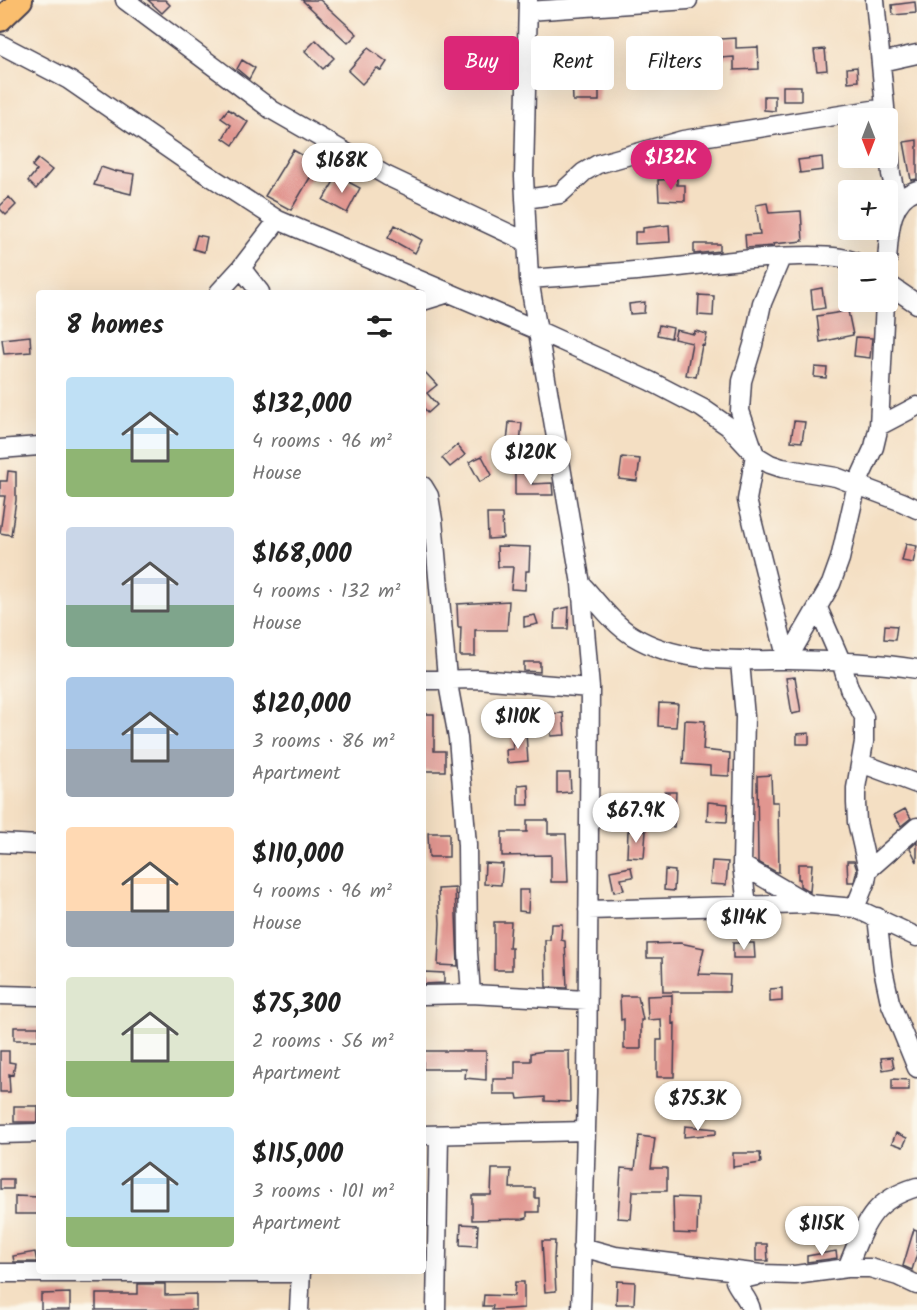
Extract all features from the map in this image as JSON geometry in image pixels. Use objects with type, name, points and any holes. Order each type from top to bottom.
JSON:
[{"type":"main road","points":[[0,20],[21,0]]},
{"type":"street","points":[[125,0],[272,110],[387,176],[527,242]]},
{"type":"street","points":[[581,1310],[586,1131],[590,688],[581,584],[529,279],[525,199],[528,5],[688,0]]},
{"type":"street","points":[[875,0],[886,108]]},
{"type":"street","points":[[0,44],[77,85],[188,162],[278,220],[537,330],[650,381],[702,408],[728,426],[755,455],[782,468],[815,473],[857,484],[917,509]]},
{"type":"street","points":[[881,62],[917,54]]},
{"type":"street","points":[[525,199],[560,194],[584,172],[598,164],[683,140],[838,119]]},
{"type":"street","points":[[898,204],[908,193],[917,190]]},
{"type":"street","points":[[221,290],[278,220]]},
{"type":"street","points":[[529,279],[781,258],[828,255],[838,257]]},
{"type":"street","points":[[781,258],[762,303],[741,392],[740,411],[755,455],[747,500],[787,660]]},
{"type":"street","points":[[241,268],[258,290]]},
{"type":"street","points":[[898,291],[917,304]]},
{"type":"street","points":[[426,300],[449,293]]},
{"type":"street","points":[[787,660],[831,584],[840,559],[857,484],[874,447],[879,426],[885,312]]},
{"type":"street","points":[[879,426],[917,406]]},
{"type":"street","points":[[0,449],[36,446]]},
{"type":"street","points":[[426,491],[433,520],[447,678],[458,738],[467,845],[468,952],[471,994]]},
{"type":"street","points":[[581,584],[615,622],[631,635],[680,655],[740,662],[841,661],[917,669]]},
{"type":"street","points":[[818,608],[841,661],[849,688],[864,717],[865,728],[855,803],[868,870],[864,888],[855,908]]},
{"type":"street","points":[[740,662],[745,717],[742,865],[747,905]]},
{"type":"street","points":[[426,680],[447,678],[499,680],[590,688]]},
{"type":"street","points":[[861,763],[917,783]]},
{"type":"street","points":[[868,870],[917,827]]},
{"type":"street","points":[[0,843],[36,845]]},
{"type":"street","points":[[742,865],[809,904]]},
{"type":"street","points":[[588,910],[809,904],[855,908],[917,937]]},
{"type":"street","points":[[877,917],[883,969],[890,1002],[917,1068]]},
{"type":"street","points":[[426,995],[471,994],[587,1000]]},
{"type":"street","points":[[0,995],[36,996]]},
{"type":"street","points":[[436,1310],[431,1135],[586,1131]]},
{"type":"street","points":[[0,1134],[36,1133]]},
{"type":"street","points":[[847,1268],[864,1227],[878,1206],[896,1193],[917,1187]]},
{"type":"street","points":[[582,1247],[615,1256],[761,1274],[795,1275],[847,1268],[870,1268],[898,1276],[917,1285]]},
{"type":"street","points":[[0,1273],[36,1273]]},
{"type":"street","points":[[300,1310],[301,1274]]},
{"type":"street","points":[[751,1310],[749,1302],[735,1281],[761,1274]]},
{"type":"building","points":[[148,0],[165,0],[170,5],[162,13]]},
{"type":"building","points":[[302,0],[320,0],[357,34],[348,43]]},
{"type":"building","points":[[915,2],[916,13],[893,15],[892,5]]},
{"type":"building","points":[[736,38],[736,48],[758,47],[759,69],[734,70],[734,57],[723,58],[723,39]]},
{"type":"building","points":[[316,40],[334,58],[323,69],[305,51]]},
{"type":"building","points":[[368,48],[387,62],[381,71],[377,68],[362,84],[348,71]]},
{"type":"building","points":[[825,49],[827,70],[817,71],[814,50]]},
{"type":"building","points":[[242,60],[255,68],[249,79],[237,69]]},
{"type":"building","points":[[857,67],[858,81],[848,82],[847,68]]},
{"type":"building","points":[[783,86],[801,86],[801,101],[783,101]]},
{"type":"building","points":[[573,90],[599,90],[599,101],[573,101]]},
{"type":"building","points":[[764,96],[775,96],[775,111],[764,110]]},
{"type":"building","points":[[228,109],[248,122],[233,145],[223,138],[231,125],[221,118]]},
{"type":"building","points":[[917,140],[917,179],[911,180],[904,142]]},
{"type":"building","points":[[293,150],[318,164],[291,210],[265,196]]},
{"type":"building","points":[[822,157],[823,170],[800,173],[798,160]]},
{"type":"building","points":[[38,159],[52,170],[36,189],[28,181],[37,170],[32,166]]},
{"type":"building","points":[[101,167],[134,174],[131,194],[94,185]]},
{"type":"building","points":[[337,176],[360,188],[347,213],[323,200]]},
{"type":"building","points":[[677,179],[677,185],[685,185],[685,201],[659,200],[658,180]]},
{"type":"building","points":[[9,197],[16,205],[6,215],[0,206]]},
{"type":"building","points":[[767,203],[769,213],[801,211],[803,241],[746,248],[745,235],[760,234],[756,205]]},
{"type":"building","points":[[395,225],[422,240],[415,253],[388,238]]},
{"type":"building","points":[[669,225],[670,242],[635,244],[635,232],[643,232],[643,228]]},
{"type":"building","points":[[197,235],[207,237],[204,252],[193,249]]},
{"type":"building","points":[[694,244],[720,244],[720,251],[694,254]]},
{"type":"building","points":[[822,288],[825,308],[813,310],[811,290]]},
{"type":"building","points":[[699,295],[714,296],[713,316],[698,315]]},
{"type":"building","points":[[645,302],[644,313],[630,314],[629,304]]},
{"type":"building","points":[[848,312],[853,335],[820,342],[817,316]]},
{"type":"building","points":[[659,325],[673,328],[671,338],[657,335]]},
{"type":"building","points":[[676,330],[707,334],[704,346],[702,345],[696,377],[686,375],[692,343],[674,339]]},
{"type":"building","points":[[30,336],[31,352],[4,354],[2,339]]},
{"type":"building","points":[[856,337],[872,338],[870,358],[854,356]]},
{"type":"building","points":[[815,367],[827,368],[826,378],[814,377]]},
{"type":"building","points":[[426,373],[437,385],[427,393],[437,405],[428,413],[426,411]]},
{"type":"building","points":[[794,421],[805,422],[802,442],[791,441]]},
{"type":"building","points":[[509,422],[522,423],[520,444],[507,443]]},
{"type":"building","points":[[457,445],[465,455],[450,467],[442,458]]},
{"type":"building","points":[[482,456],[492,475],[480,482],[469,462]]},
{"type":"building","points":[[622,457],[640,459],[637,481],[619,479]]},
{"type":"building","points":[[8,471],[16,472],[16,500],[11,535],[0,533],[5,496],[0,496],[0,481],[7,481]]},
{"type":"building","points":[[515,473],[532,473],[532,484],[552,483],[553,495],[515,495]]},
{"type":"building","points":[[487,514],[502,514],[503,538],[488,539]]},
{"type":"building","points":[[906,544],[917,546],[913,563],[902,561]]},
{"type":"building","points":[[497,546],[530,547],[525,590],[511,589],[513,567],[498,567]]},
{"type":"building","points":[[509,601],[507,630],[475,630],[475,656],[460,656],[461,627],[458,627],[457,604]]},
{"type":"building","points":[[569,607],[568,629],[554,629],[555,610]]},
{"type":"building","points":[[535,615],[538,624],[524,627],[524,617]]},
{"type":"building","points":[[885,625],[897,626],[895,640],[884,639]]},
{"type":"building","points":[[524,662],[540,662],[540,672],[524,671]]},
{"type":"building","points":[[795,677],[801,712],[792,714],[786,678]]},
{"type":"building","points":[[659,703],[678,704],[676,727],[658,726]]},
{"type":"building","points":[[563,713],[565,735],[551,736],[549,714]]},
{"type":"building","points":[[426,714],[434,714],[434,751],[445,751],[445,771],[426,771]]},
{"type":"building","points":[[685,720],[705,721],[703,750],[730,753],[729,776],[710,775],[710,766],[683,764]]},
{"type":"building","points":[[809,733],[809,744],[797,744],[797,734]]},
{"type":"building","points":[[526,734],[528,761],[507,763],[506,750],[513,749],[512,735]]},
{"type":"building","points":[[557,773],[570,773],[571,792],[557,793]]},
{"type":"building","points":[[771,775],[772,802],[778,802],[779,872],[758,862],[757,776]]},
{"type":"building","points":[[528,784],[529,805],[518,805],[518,785]]},
{"type":"building","points":[[665,792],[676,792],[674,827],[662,826]]},
{"type":"building","points":[[708,802],[728,804],[727,822],[707,821]]},
{"type":"building","points":[[905,809],[911,818],[901,826],[894,815]]},
{"type":"building","points":[[527,820],[548,820],[548,834],[566,834],[568,882],[551,882],[551,855],[502,856],[502,832],[527,832]]},
{"type":"building","points":[[628,831],[646,831],[644,858],[627,857]]},
{"type":"building","points":[[428,833],[449,833],[449,857],[429,857]]},
{"type":"building","points":[[917,842],[917,862],[910,848]]},
{"type":"building","points":[[712,861],[728,862],[726,885],[710,884]]},
{"type":"building","points":[[847,861],[854,861],[857,870],[854,882],[848,882]]},
{"type":"building","points":[[485,863],[503,864],[501,885],[484,884]]},
{"type":"building","points":[[798,864],[812,864],[810,892],[800,886]]},
{"type":"building","points":[[631,867],[633,877],[621,879],[624,890],[614,892],[610,871]]},
{"type":"building","points":[[665,870],[675,871],[674,891],[664,890]]},
{"type":"building","points":[[455,888],[458,966],[438,965],[440,923],[438,889]]},
{"type":"building","points":[[519,890],[529,890],[528,912],[519,911]]},
{"type":"building","points":[[494,922],[511,922],[509,948],[512,948],[512,970],[494,970]]},
{"type":"building","points":[[551,924],[562,924],[561,940],[565,941],[567,988],[546,987],[545,940],[550,940]]},
{"type":"building","points":[[680,943],[704,948],[698,974],[730,975],[729,992],[663,992],[662,958],[647,958],[647,944]]},
{"type":"building","points":[[733,943],[754,943],[755,958],[733,958]]},
{"type":"building","points":[[426,972],[444,973],[444,983],[426,984]]},
{"type":"building","points":[[782,988],[782,1001],[770,1002],[770,989]]},
{"type":"building","points":[[672,995],[672,1024],[675,1023],[674,1077],[657,1077],[657,1040],[662,1040],[661,1019],[648,1020],[647,996]]},
{"type":"building","points":[[620,996],[638,996],[643,1020],[641,1020],[641,1049],[624,1049],[624,1019],[621,1020]]},
{"type":"building","points":[[14,1027],[36,1027],[36,1040],[14,1040]]},
{"type":"building","points":[[0,1051],[9,1051],[9,1062],[15,1063],[13,1075],[9,1074],[10,1092],[0,1092]]},
{"type":"building","points":[[426,1051],[486,1051],[486,1080],[465,1078],[466,1069],[426,1069]]},
{"type":"building","points":[[569,1051],[570,1102],[545,1101],[545,1097],[518,1099],[517,1094],[493,1094],[493,1079],[515,1079],[515,1061],[531,1061],[531,1053]]},
{"type":"building","points":[[892,1057],[894,1068],[883,1070],[881,1058]]},
{"type":"building","points":[[892,1079],[909,1080],[909,1090],[892,1090]]},
{"type":"building","points":[[708,1095],[710,1106],[696,1109],[694,1098]]},
{"type":"building","points":[[687,1096],[689,1106],[672,1109],[670,1099]]},
{"type":"building","points":[[14,1106],[36,1106],[36,1122],[14,1122]]},
{"type":"building","points":[[685,1126],[716,1129],[716,1134],[684,1137]]},
{"type":"building","points":[[896,1133],[907,1138],[903,1147],[892,1143]]},
{"type":"building","points":[[639,1136],[655,1138],[651,1168],[667,1168],[667,1191],[633,1191],[631,1219],[618,1218],[621,1168],[635,1169]]},
{"type":"building","points":[[733,1153],[760,1153],[761,1163],[733,1167]]},
{"type":"building","points":[[492,1169],[511,1169],[510,1188],[535,1188],[535,1198],[539,1198],[539,1212],[527,1212],[527,1218],[523,1219],[472,1220],[472,1195],[491,1195]]},
{"type":"building","points":[[0,1179],[13,1179],[13,1189],[0,1189]]},
{"type":"building","points":[[15,1196],[36,1197],[36,1214],[15,1214]]},
{"type":"building","points":[[673,1197],[698,1198],[697,1234],[674,1233]]},
{"type":"building","points":[[852,1218],[854,1224],[852,1228],[832,1234],[829,1224]]},
{"type":"building","points":[[461,1224],[478,1225],[477,1246],[460,1245]]},
{"type":"building","points":[[914,1229],[917,1230],[917,1254],[912,1270],[903,1266]]},
{"type":"building","points":[[542,1241],[555,1241],[556,1291],[545,1292]]},
{"type":"building","points":[[756,1244],[767,1244],[768,1261],[756,1261]]},
{"type":"building","points":[[836,1251],[837,1258],[807,1262],[807,1256]]},
{"type":"building","points":[[35,1252],[36,1262],[14,1262],[13,1256]]},
{"type":"building","points":[[617,1281],[635,1282],[634,1304],[616,1304]]},
{"type":"building","points":[[515,1282],[524,1282],[524,1308],[492,1310],[493,1306],[483,1306],[484,1295],[514,1296]]},
{"type":"building","points":[[138,1284],[165,1284],[165,1295],[196,1294],[196,1310],[96,1310],[96,1294],[138,1294]]},
{"type":"building","points":[[70,1293],[70,1310],[41,1310],[41,1294]]}]
